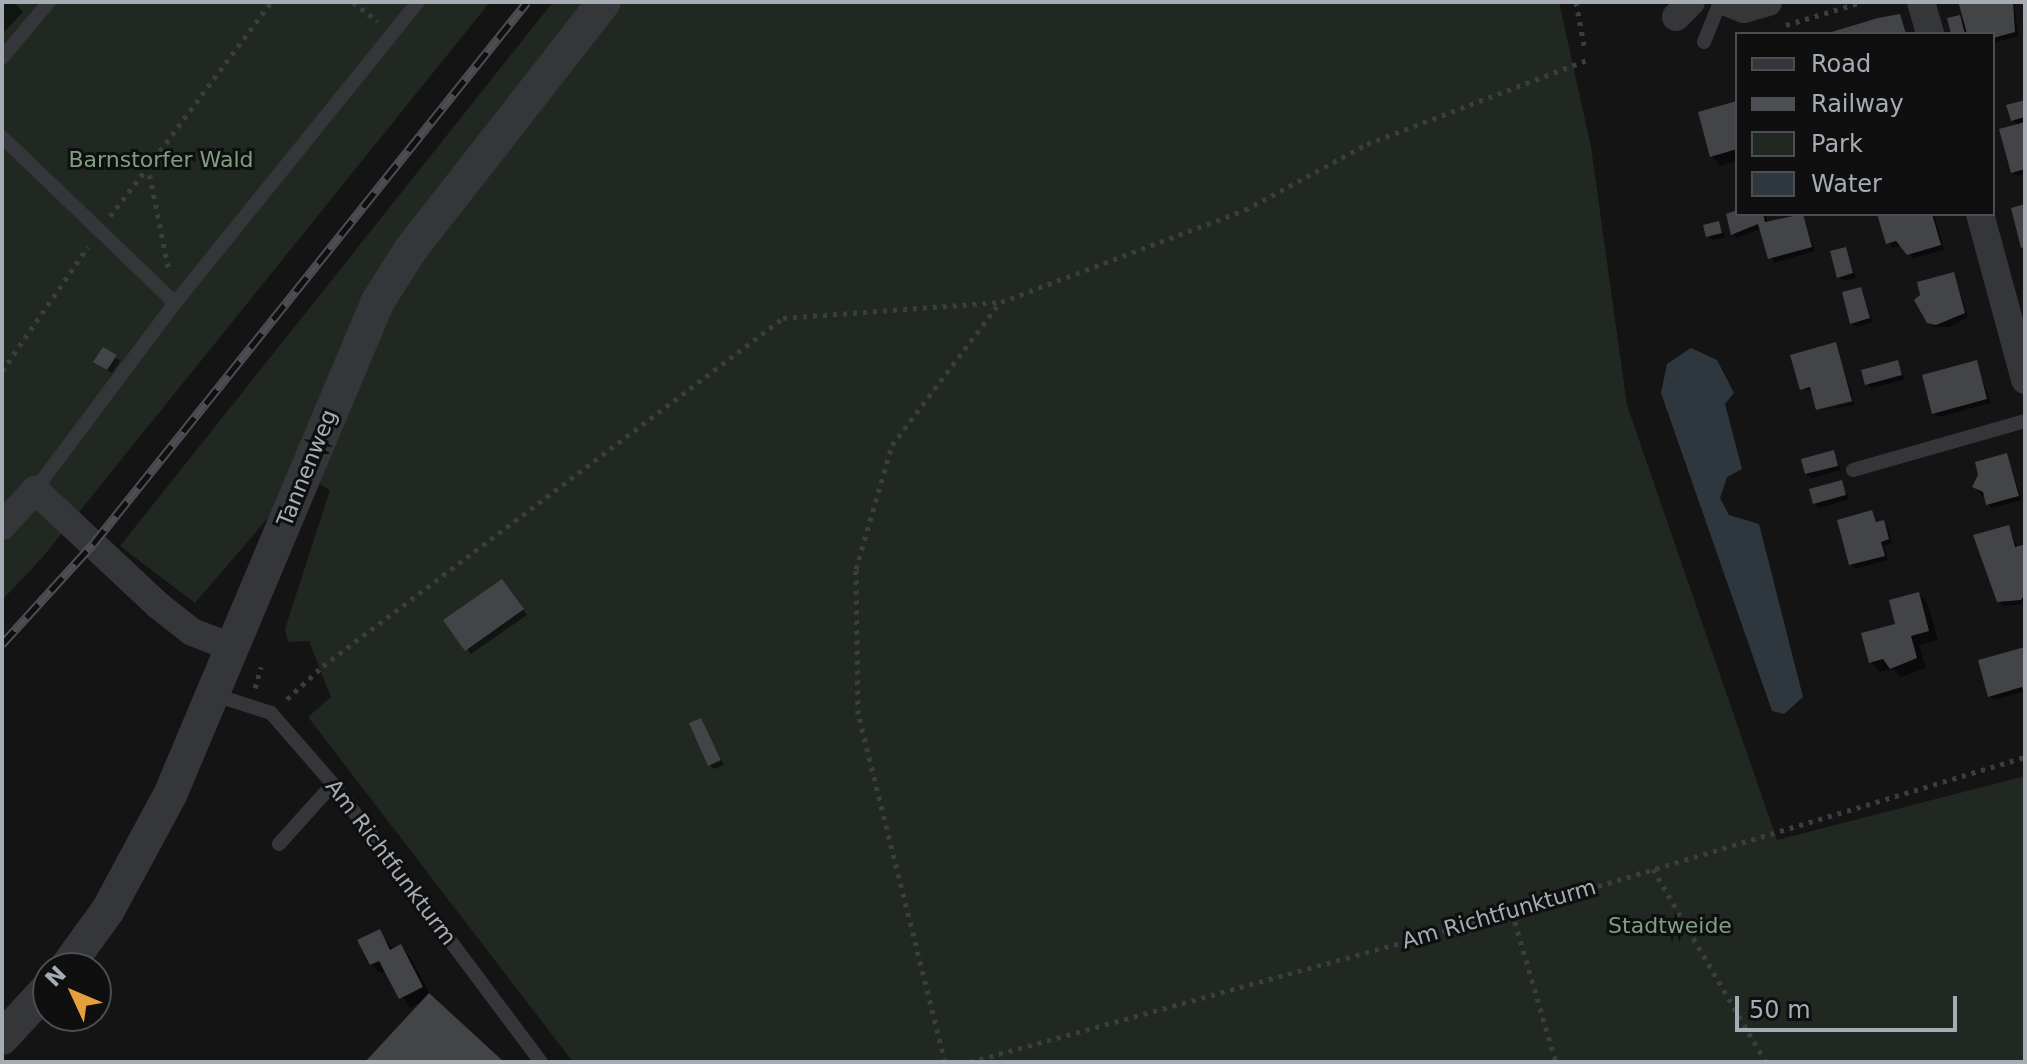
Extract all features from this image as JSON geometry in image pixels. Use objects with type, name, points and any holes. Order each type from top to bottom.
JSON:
[{"type":"street","name":"Tannenweg","points":[[76,952],[147,844],[215,695],[250,651],[356,343],[378,301],[411,249],[604,2]]},
{"type":"street","points":[[1726,2],[1744,9],[1775,14]]},
{"type":"street","points":[[1921,2],[1929,32]]},
{"type":"street","points":[[1981,216],[2025,380]]},
{"type":"street","points":[[2,526],[35,490],[159,606],[192,632],[250,651]]},
{"type":"street","points":[[2,1038],[32,1005]]},
{"type":"lane","points":[[2,58],[49,2]]},
{"type":"lane","points":[[35,490],[175,303],[418,2]]},
{"type":"lane","points":[[1704,42],[1720,2]]},
{"type":"lane","points":[[2,137],[175,303]]},
{"type":"lane","points":[[1853,470],[2025,421]]},
{"type":"lane","name":"Am Richtfunkturm","points":[[215,695],[271,713],[333,784],[541,1062]]},
{"type":"lane","points":[[279,844],[333,784]]},
{"type":"path","points":[[2,371],[100,231],[271,2]]},
{"type":"path","points":[[353,2],[392,33]]},
{"type":"path","points":[[1576,2],[1584,45]]},
{"type":"path","points":[[1775,14],[1862,2]]},
{"type":"path","points":[[271,713],[323,666],[783,318],[1001,302],[1245,210],[1367,144],[1587,60]]},
{"type":"path","points":[[148,167],[175,303]]},
{"type":"path","points":[[945,1062],[858,714],[856,569],[892,445],[1001,302]]},
{"type":"path","points":[[250,651],[250,705]]},
{"type":"path","name":"Am Richtfunkturm","points":[[970,1062],[1512,912],[2025,757]]},
{"type":"path","points":[[1653,869],[1766,1062]]},
{"type":"path","points":[[1512,912],[1556,1062]]},
{"type":"green space","name":"Barnstorfer Wald","points":[[2,2],[490,2],[42,558],[2,600]]},
{"type":"green space","name":"Stadtweide","points":[[553,2],[1559,2],[1591,147],[1627,405],[1777,840],[2025,776],[2025,1062],[573,1062],[308,717],[331,697],[309,641],[288,642],[285,629],[330,490],[304,476],[195,603],[120,546]]},
{"type":"water","points":[[1691,348],[1717,360],[1734,393],[1725,404],[1742,469],[1727,477],[1720,498],[1729,515],[1759,524],[1803,697],[1784,714],[1772,711],[1661,393],[1667,364]]},
{"type":"building","points":[[2013,2],[2015,32],[1995,37],[1995,32],[1966,32],[1959,4]]},
{"type":"building","points":[[1900,14],[1905,32],[1832,32]]},
{"type":"building","points":[[1960,15],[1964,32],[1950,32],[1947,18]]},
{"type":"building","points":[[2025,100],[2025,117],[2011,121],[2006,105]]},
{"type":"building","points":[[1735,102],[1735,150],[1710,157],[1698,112]]},
{"type":"building","points":[[2025,122],[2025,169],[2011,173],[1999,129]]},
{"type":"building","points":[[2025,204],[2025,247],[2021,248],[2011,208]]},
{"type":"building","points":[[1735,211],[1735,216],[1764,216],[1765,222],[1804,216],[1812,247],[1768,259],[1758,224],[1731,235],[1726,214]]},
{"type":"building","points":[[1878,216],[1933,216],[1941,245],[1907,255],[1896,241],[1886,244]]},
{"type":"building","points":[[1719,221],[1722,233],[1706,237],[1703,225]]},
{"type":"building","points":[[1846,247],[1853,273],[1837,278],[1830,251]]},
{"type":"building","points":[[1954,272],[1965,313],[1936,325],[1927,323],[1914,300],[1920,295],[1917,282]]},
{"type":"building","points":[[1861,287],[1870,318],[1850,324],[1842,292]]},
{"type":"building","points":[[1836,342],[1852,401],[1816,410],[1810,387],[1800,390],[1790,355]]},
{"type":"building","points":[[103,347],[117,355],[107,370],[93,362]]},
{"type":"building","points":[[1898,360],[1902,375],[1865,385],[1861,370]]},
{"type":"building","points":[[1977,360],[1987,399],[1932,414],[1922,375]]},
{"type":"building","points":[[1834,450],[1838,466],[1805,474],[1801,459]]},
{"type":"building","points":[[2007,453],[2019,496],[1986,505],[1983,492],[1972,487],[1978,475],[1975,462]]},
{"type":"building","points":[[1842,480],[1846,495],[1813,504],[1809,489]]},
{"type":"building","points":[[1872,510],[1876,522],[1884,520],[1889,539],[1881,542],[1885,556],[1849,565],[1837,520]]},
{"type":"building","points":[[2009,525],[2015,547],[2023,545],[2025,594],[2021,600],[1997,602],[1973,535]]},
{"type":"building","points":[[502,579],[524,609],[465,651],[443,620]]},
{"type":"building","points":[[1919,592],[1929,631],[1911,636],[1917,658],[1890,669],[1883,659],[1869,663],[1861,633],[1895,624],[1889,600]]},
{"type":"building","points":[[2025,647],[2025,695],[2022,687],[1988,697],[1978,660]]},
{"type":"building","points":[[701,718],[721,760],[708,766],[689,723]]},
{"type":"building","points":[[380,929],[390,950],[401,944],[423,987],[399,999],[379,961],[370,965],[357,940]]},
{"type":"building","points":[[429,993],[504,1062],[365,1062]]},
{"type":"railway","points":[[2,644],[93,544],[527,2]]}]
